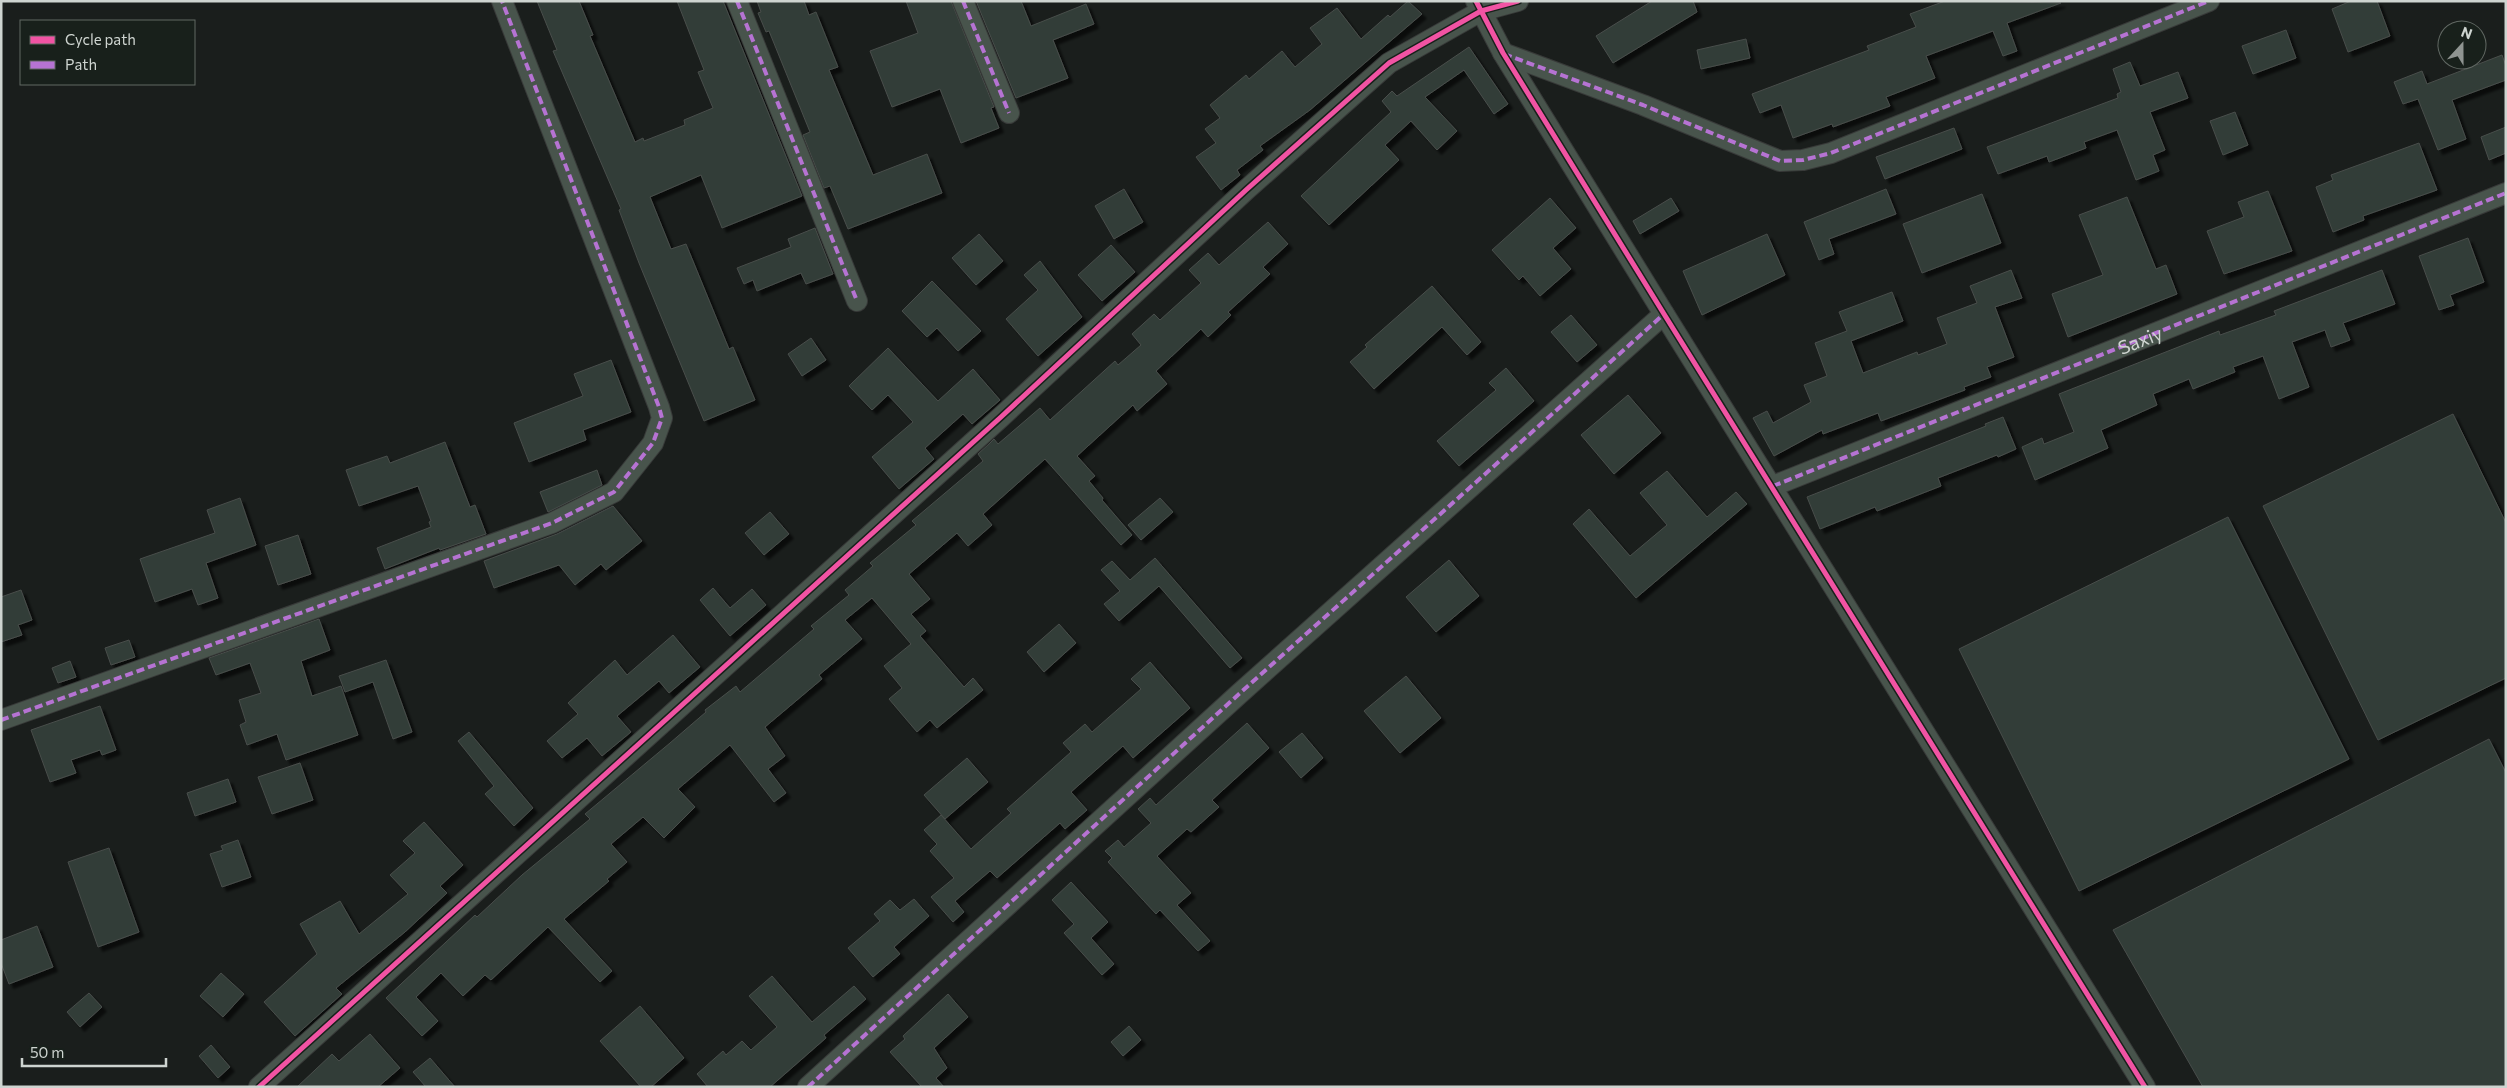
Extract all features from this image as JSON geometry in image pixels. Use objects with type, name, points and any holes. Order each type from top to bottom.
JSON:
[{"type":"street","points":[[1,720],[552,523],[614,492],[654,443],[662,418],[660,407],[502,1]]},
{"type":"street","points":[[737,1],[857,301]]},
{"type":"street","points":[[963,1],[1008,113]]},
{"type":"street","points":[[259,1087],[1001,417],[1246,190],[1389,63],[1478,6],[1518,1]]},
{"type":"street","points":[[1503,54],[1642,105],[1754,152],[1780,161],[1803,160],[1831,154],[2209,1]]},
{"type":"street","points":[[1478,6],[1503,54],[2145,1087]]},
{"type":"street","name":"Saxiy","points":[[1773,486],[2506,193]]},
{"type":"street","points":[[808,1087],[1239,694],[1664,314]]},
{"type":"building","points":[[537,1],[579,1],[593,35],[590,36],[635,142],[643,138],[644,141],[685,125],[684,120],[713,108],[698,72],[704,70],[677,1],[723,1],[802,196],[722,228],[701,175],[650,197],[671,249],[686,244],[729,349],[733,347],[755,400],[704,421],[639,263],[619,210],[621,209],[553,51],[557,50]]},
{"type":"building","points":[[757,1],[804,1],[809,15],[816,12],[838,67],[829,70],[873,175],[927,154],[942,193],[848,229],[830,186],[824,188],[803,135],[810,132],[769,31],[766,32],[758,13],[761,12]]},
{"type":"building","points":[[906,1],[951,1],[994,107],[991,108],[999,128],[961,143],[940,89],[892,107],[870,51],[918,33]]},
{"type":"building","points":[[976,1],[1021,1],[1031,26],[1086,4],[1094,24],[1053,40],[1068,78],[1016,98]]},
{"type":"building","points":[[1408,1],[1422,14],[1310,110],[1260,146],[1263,150],[1237,170],[1240,175],[1221,190],[1196,157],[1216,143],[1205,129],[1220,118],[1210,105],[1246,75],[1249,79],[1282,51],[1295,67],[1322,44],[1310,28],[1337,8],[1361,39],[1388,15],[1390,17]]},
{"type":"building","points":[[1652,1],[1693,1],[1697,12],[1613,63],[1596,36]]},
{"type":"building","points":[[1945,1],[2061,3],[2007,23],[2017,51],[2003,56],[1993,31],[1926,56],[1935,78],[1886,97],[1890,106],[1833,127],[1832,124],[1793,138],[1781,105],[1760,113],[1752,94],[1869,50],[1867,46],[1916,27],[1910,14]]},
{"type":"building","points":[[2351,1],[2377,1],[2390,36],[2348,52],[2332,9]]},
{"type":"building","points":[[2286,30],[2296,58],[2253,74],[2242,46]]},
{"type":"building","points":[[1746,39],[1750,58],[1701,69],[1697,50]]},
{"type":"building","points":[[1469,47],[1508,104],[1494,114],[1464,70],[1425,97],[1457,131],[1437,150],[1411,121],[1385,145],[1399,160],[1329,225],[1301,196],[1391,112],[1382,101],[1392,91],[1397,96]]},
{"type":"building","points":[[2502,55],[2506,66],[2506,80],[2452,100],[2466,139],[2438,150],[2418,99],[2403,104],[2394,82],[2422,71],[2427,84],[2463,70],[2487,70],[2487,61]]},
{"type":"building","points":[[2130,62],[2140,86],[2178,72],[2188,98],[2150,112],[2165,150],[2153,155],[2159,171],[2136,180],[2117,130],[2084,142],[2086,148],[2049,162],[2047,156],[1998,174],[1987,147],[2118,98],[2117,94],[2121,92],[2113,69]]},
{"type":"building","points":[[2235,112],[2248,145],[2223,155],[2210,121]]},
{"type":"building","points":[[2506,127],[2506,153],[2489,160],[2481,137]]},
{"type":"building","points":[[1954,128],[1962,149],[1885,179],[1876,157]]},
{"type":"building","points":[[2419,143],[2437,190],[2363,216],[2364,220],[2333,232],[2316,187],[2333,180],[2331,175]]},
{"type":"building","points":[[1124,189],[1143,222],[1114,239],[1095,206]]},
{"type":"building","points":[[1886,189],[1896,214],[1829,239],[1834,254],[1819,260],[1804,222]]},
{"type":"building","points":[[2268,191],[2292,251],[2224,274],[2207,231],[2244,217],[2238,202]]},
{"type":"building","points":[[1982,194],[2001,243],[1922,273],[1903,224]]},
{"type":"building","points":[[2127,197],[2156,269],[2166,265],[2177,294],[2068,337],[2052,294],[2103,275],[2079,215]]},
{"type":"building","points":[[1550,198],[1576,228],[1553,248],[1571,269],[1540,296],[1523,276],[1519,280],[1492,250]]},
{"type":"building","points":[[1671,198],[1679,211],[1640,234],[1633,221]]},
{"type":"building","points":[[1268,222],[1288,244],[1263,267],[1270,274],[1228,312],[1231,315],[1208,337],[1201,329],[1156,371],[1167,384],[1137,411],[1133,405],[1077,456],[1095,476],[1089,481],[1103,498],[1102,500],[1132,535],[1121,545],[1045,459],[983,514],[992,525],[968,546],[957,533],[909,574],[930,599],[911,614],[926,631],[920,636],[964,687],[973,678],[983,690],[937,728],[930,720],[917,732],[889,699],[902,688],[884,666],[911,644],[872,598],[845,620],[862,639],[819,675],[822,679],[765,727],[785,756],[768,769],[786,793],[774,802],[730,745],[678,789],[695,807],[664,838],[643,817],[611,844],[627,862],[607,879],[609,881],[564,919],[612,971],[600,982],[548,927],[491,980],[485,975],[463,996],[441,973],[416,997],[438,1021],[422,1036],[386,998],[475,915],[477,917],[522,875],[590,819],[585,814],[706,712],[705,710],[736,686],[740,692],[814,629],[811,626],[849,595],[845,590],[873,566],[870,563],[916,525],[912,521],[983,461],[978,454],[994,439],[998,444],[1040,408],[1050,420],[1115,361],[1118,365],[1141,345],[1132,334],[1154,314],[1160,320],[1201,283],[1189,270],[1208,253],[1219,265]]},
{"type":"building","points":[[815,228],[833,274],[806,284],[801,273],[757,291],[753,280],[744,284],[737,268],[791,247],[788,239]]},
{"type":"building","points":[[979,234],[1003,261],[976,285],[952,258]]},
{"type":"building","points":[[1767,234],[1785,275],[1702,315],[1683,271]]},
{"type":"building","points":[[2468,238],[2484,282],[2450,295],[2454,305],[2439,310],[2419,256]]},
{"type":"building","points":[[1111,245],[1135,272],[1102,301],[1078,275]]},
{"type":"building","points":[[1040,261],[1082,317],[1038,356],[1006,319],[1038,290],[1024,275]]},
{"type":"building","points":[[2011,270],[2022,298],[1995,307],[2014,357],[1987,367],[1991,377],[1964,387],[1965,390],[1881,421],[1878,413],[1823,434],[1822,430],[1774,456],[1753,418],[1767,411],[1773,423],[1811,402],[1804,385],[1827,376],[1815,343],[1847,331],[1839,312],[1892,292],[1903,321],[1851,341],[1863,373],[1917,352],[1918,355],[1947,344],[1937,318],[1977,303],[1970,286]]},
{"type":"building","points":[[2382,270],[2395,304],[2343,323],[2350,340],[2331,347],[2325,330],[2292,342],[2309,387],[2279,399],[2263,356],[2233,367],[2235,372],[2193,389],[2189,379],[2153,394],[2157,405],[2101,430],[2108,448],[2035,480],[2022,447],[2042,438],[2044,444],[2074,432],[2059,394],[2219,331],[2220,335],[2276,315],[2274,311]]},
{"type":"building","points":[[932,281],[981,331],[958,351],[937,328],[927,337],[902,311]]},
{"type":"building","points":[[1432,286],[1481,342],[1467,355],[1442,327],[1374,389],[1350,362],[1367,347],[1365,345]]},
{"type":"building","points":[[1571,315],[1597,345],[1577,362],[1551,332]]},
{"type":"building","points":[[811,338],[826,360],[802,376],[788,354]]},
{"type":"building","points":[[888,348],[938,401],[973,369],[1000,400],[972,424],[963,414],[925,448],[934,459],[899,489],[872,457],[913,422],[888,395],[872,410],[849,386]]},
{"type":"building","points":[[611,360],[631,412],[583,430],[586,440],[529,462],[514,423],[583,396],[574,374]]},
{"type":"building","points":[[1506,368],[1534,401],[1459,466],[1437,441],[1496,390],[1489,383]]},
{"type":"building","points":[[1628,395],[1661,433],[1614,474],[1581,435]]},
{"type":"building","points":[[2453,414],[2506,523],[2506,678],[2378,740],[2263,506]]},
{"type":"building","points":[[2003,417],[2016,449],[1938,478],[1941,486],[1877,511],[1875,507],[1820,529],[1807,497],[1986,426],[1985,424]]},
{"type":"building","points":[[445,442],[470,507],[475,505],[486,534],[440,550],[439,548],[385,569],[377,548],[431,527],[429,522],[431,521],[418,486],[359,506],[346,470],[387,456],[390,463]]},
{"type":"building","points":[[597,470],[602,485],[548,512],[540,492]]},
{"type":"building","points":[[1667,471],[1707,517],[1736,492],[1747,504],[1636,598],[1573,524],[1589,509],[1630,556],[1667,525],[1640,493]]},
{"type":"building","points":[[240,498],[256,545],[206,563],[218,598],[198,605],[192,589],[155,602],[140,559],[215,533],[207,510]]},
{"type":"building","points":[[1160,498],[1173,512],[1141,540],[1128,525]]},
{"type":"building","points":[[613,506],[642,541],[606,570],[601,564],[575,585],[559,565],[494,588],[484,561],[557,534]]},
{"type":"building","points":[[770,512],[789,534],[764,555],[745,533]]},
{"type":"building","points":[[2228,517],[2349,759],[2079,891],[1959,649]]},
{"type":"building","points":[[298,535],[311,574],[278,585],[265,546]]},
{"type":"building","points":[[1155,558],[1242,658],[1230,668],[1159,586],[1119,621],[1104,604],[1120,591],[1101,570],[1112,561],[1130,580]]},
{"type":"building","points":[[1449,560],[1479,596],[1436,632],[1406,597]]},
{"type":"building","points":[[713,588],[730,608],[752,589],[766,605],[730,636],[700,600]]},
{"type":"building","points":[[21,590],[32,620],[18,625],[22,635],[1,642],[1,597]]},
{"type":"building","points":[[319,619],[330,650],[301,661],[312,696],[341,686],[358,735],[286,760],[277,734],[247,745],[240,725],[246,722],[239,700],[261,693],[250,663],[216,675],[209,658]]},
{"type":"building","points":[[1059,624],[1076,643],[1044,672],[1027,652]]},
{"type":"building","points":[[673,635],[700,667],[669,693],[659,681],[617,716],[631,732],[602,756],[587,738],[562,758],[547,741],[578,714],[568,703],[615,660],[627,675]]},
{"type":"building","points":[[129,640],[135,657],[111,665],[105,648]]},
{"type":"building","points":[[386,660],[412,732],[393,739],[373,682],[345,692],[339,676]]},
{"type":"building","points":[[70,661],[76,677],[58,683],[52,668]]},
{"type":"building","points":[[1150,662],[1190,708],[1133,758],[1123,746],[1071,792],[1087,810],[1065,829],[1060,823],[997,878],[990,871],[955,901],[964,912],[953,922],[931,897],[954,878],[930,851],[937,844],[924,830],[941,815],[971,849],[1011,813],[1007,809],[1071,752],[1063,743],[1085,724],[1092,732],[1141,689],[1131,679]]},
{"type":"building","points":[[1406,676],[1441,718],[1400,753],[1364,711]]},
{"type":"building","points":[[100,706],[116,750],[102,755],[100,750],[71,760],[76,773],[50,782],[31,730]]},
{"type":"building","points":[[1247,723],[1269,748],[1212,800],[1219,807],[1191,832],[1187,829],[1157,856],[1191,893],[1177,905],[1210,941],[1198,951],[1160,910],[1156,914],[1108,862],[1112,858],[1105,851],[1118,840],[1124,847],[1151,823],[1138,809],[1150,798],[1156,805]]},
{"type":"building","points":[[469,732],[533,808],[514,826],[485,794],[494,786],[458,741]]},
{"type":"building","points":[[1302,733],[1323,758],[1301,778],[1279,752]]},
{"type":"building","points":[[2489,739],[2506,773],[2506,1087],[2203,1087],[2113,930]]},
{"type":"building","points":[[967,758],[988,782],[945,819],[924,795]]},
{"type":"building","points":[[300,763],[313,800],[272,814],[258,777]]},
{"type":"building","points":[[228,779],[236,802],[195,816],[187,793]]},
{"type":"building","points":[[424,822],[463,865],[440,886],[447,893],[405,932],[336,988],[342,994],[295,1036],[264,1002],[317,954],[300,924],[340,901],[359,934],[408,894],[390,875],[415,853],[403,841]]},
{"type":"building","points":[[238,840],[251,877],[222,887],[210,854],[223,850],[221,846]]},
{"type":"building","points":[[109,848],[139,932],[98,947],[68,862]]},
{"type":"building","points":[[1071,882],[1108,922],[1091,938],[1114,964],[1102,975],[1064,933],[1074,924],[1052,900]]},
{"type":"building","points":[[914,899],[929,916],[894,947],[900,954],[873,977],[848,948],[880,921],[874,914],[890,900],[900,910]]},
{"type":"building","points":[[37,926],[53,967],[9,984],[1,963],[1,940]]},
{"type":"building","points":[[221,973],[244,994],[223,1017],[200,996]]},
{"type":"building","points":[[772,976],[812,1022],[854,986],[866,999],[824,1035],[826,1038],[770,1087],[708,1087],[697,1074],[723,1051],[726,1055],[742,1041],[751,1050],[777,1027],[749,996]]},
{"type":"building","points":[[89,993],[102,1007],[80,1027],[67,1012]]},
{"type":"building","points":[[948,994],[968,1017],[934,1048],[947,1068],[936,1078],[944,1087],[922,1087],[890,1052],[905,1039],[903,1036]]},
{"type":"building","points":[[640,1006],[684,1058],[651,1087],[641,1087],[600,1041]]},
{"type":"building","points":[[1129,1026],[1141,1040],[1123,1056],[1111,1042]]},
{"type":"building","points":[[370,1034],[400,1068],[378,1087],[297,1087],[332,1054],[339,1061]]},
{"type":"building","points":[[211,1045],[230,1067],[218,1078],[199,1056]]},
{"type":"building","points":[[430,1058],[455,1087],[426,1087],[413,1072]]},
{"type":"marked path","points":[[1,720],[552,523],[614,492],[653,443],[662,418],[659,407],[502,1]]},
{"type":"marked path","points":[[737,1],[857,301]]},
{"type":"marked path","points":[[963,1],[1009,113]]},
{"type":"marked path","points":[[1504,54],[1643,105],[1780,161],[1803,160],[1831,153],[2209,1]]},
{"type":"marked path","points":[[1773,486],[2506,193]]},
{"type":"marked path","points":[[808,1087],[1239,694],[1664,314]]},
{"type":"cycle path","points":[[1476,1],[1503,53],[2145,1087]]},
{"type":"cycle path","points":[[259,1087],[1001,417],[1246,190],[1389,63],[1481,11],[1518,1]]}]
